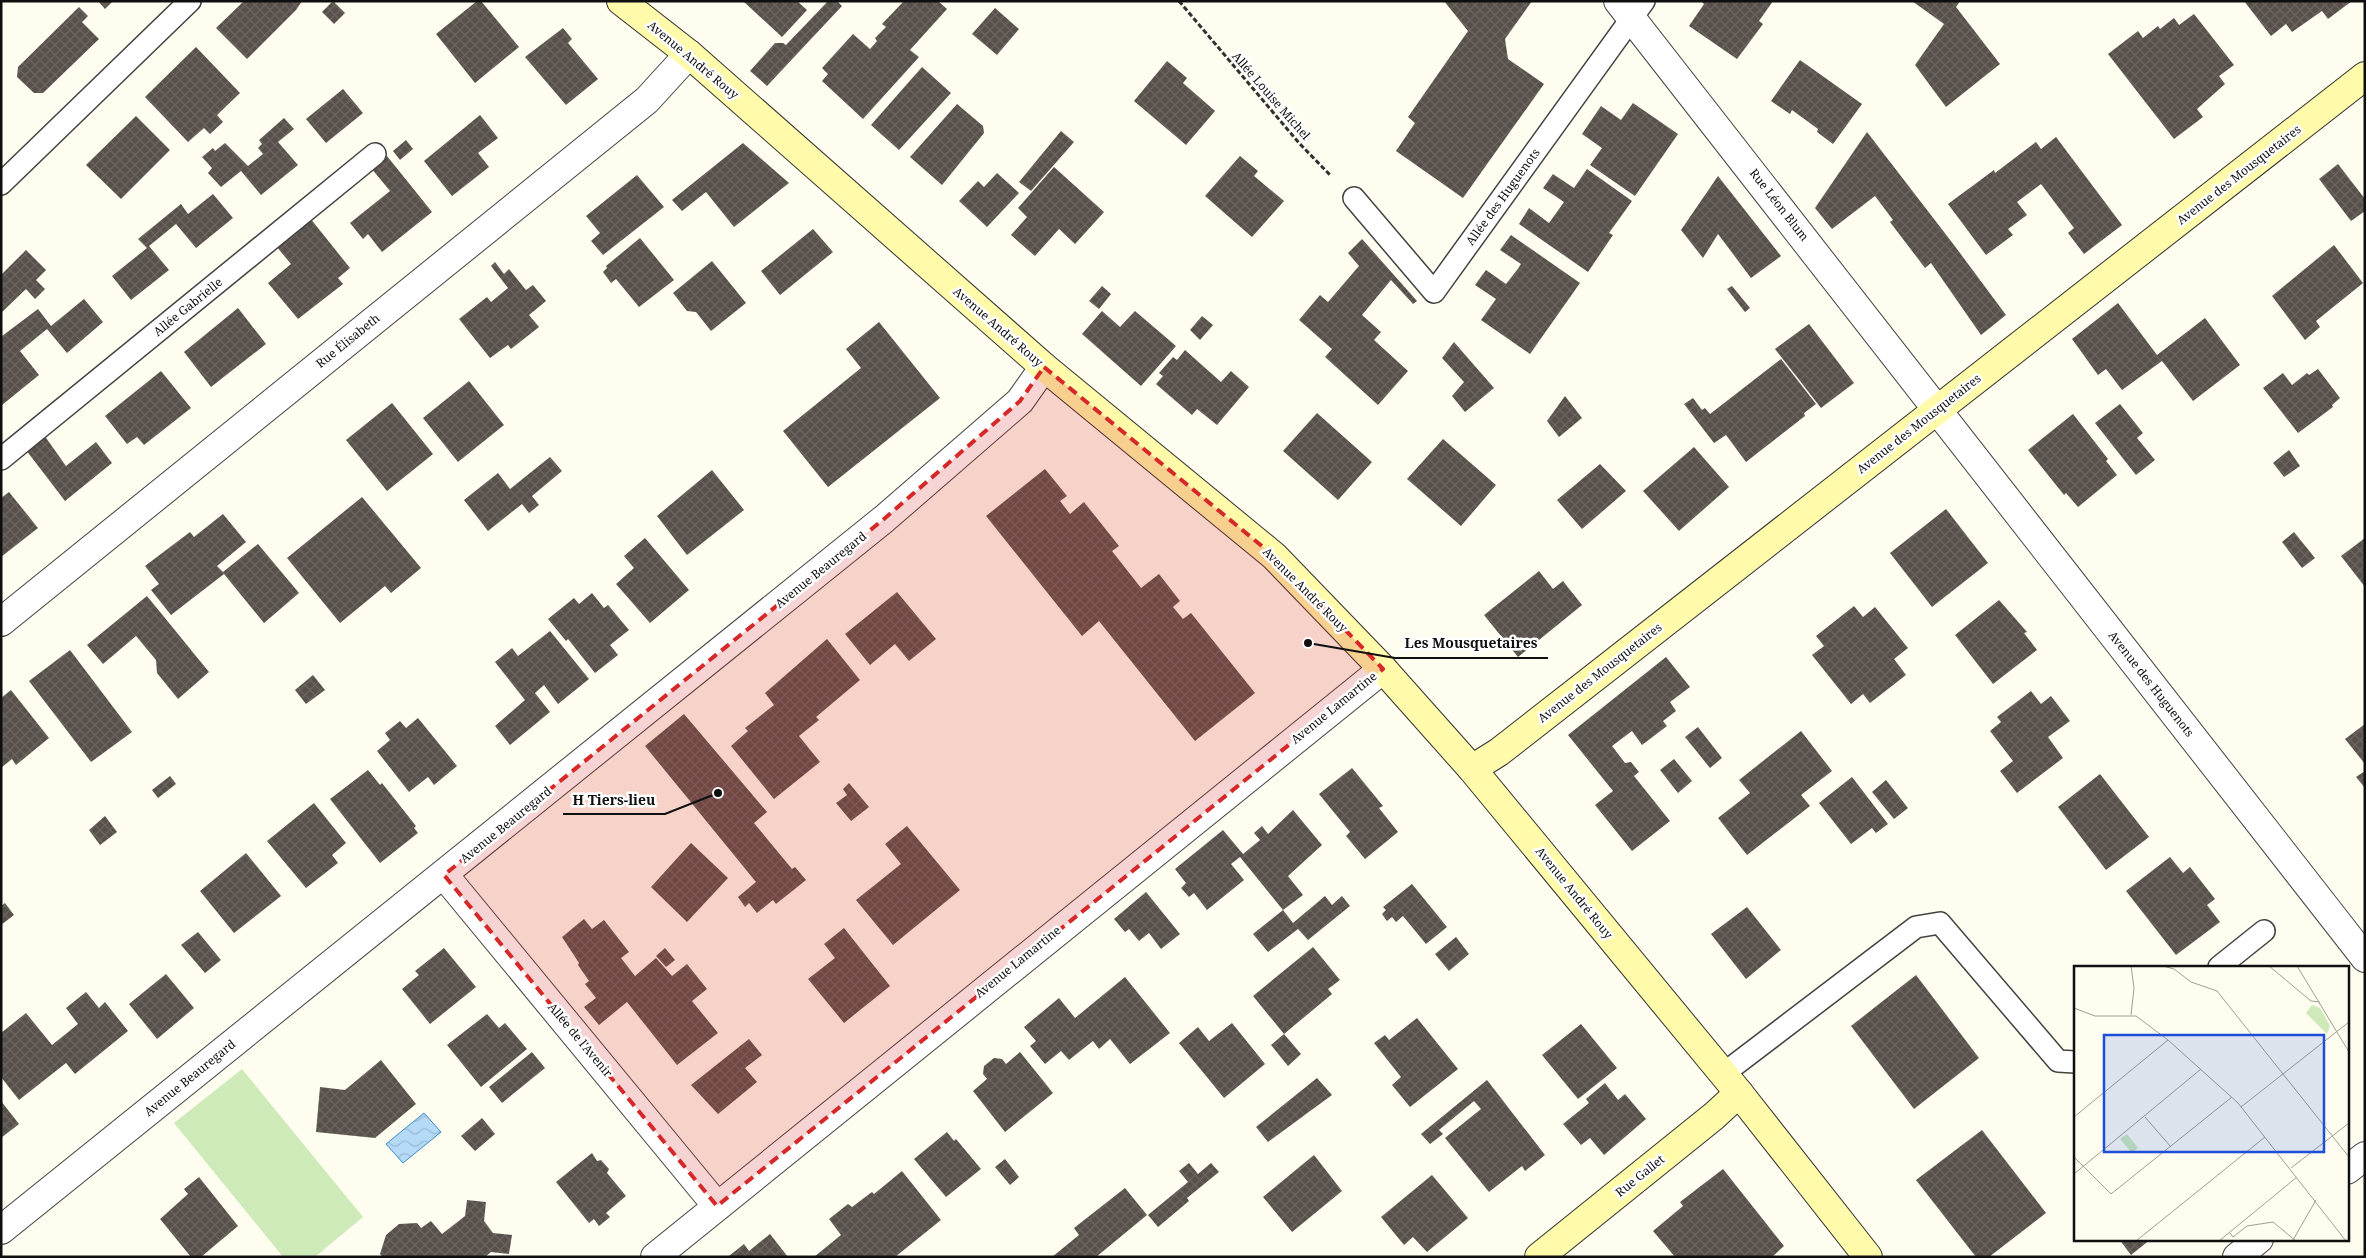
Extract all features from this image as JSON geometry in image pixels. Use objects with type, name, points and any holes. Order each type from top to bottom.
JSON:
[{"type":"main road","name":"Avenue André Rouy","points":[[621,1],[689,54],[1044,367],[1274,556],[1383,669],[1472,769],[1731,1084],[1868,1257]]},
{"type":"main road","name":"Avenue des Mousquetaires","points":[[1472,769],[1499,752],[2365,76]]},
{"type":"main road","name":"Rue Gallet","points":[[1539,1257],[1707,1122],[1731,1084]]},
{"type":"street","name":"Rue Léon Blum","points":[[1632,7],[1938,410]]},
{"type":"street","name":"Rue Élisabeth","points":[[1,622],[647,100],[689,54]]},
{"type":"street","name":"Avenue Beauregard","points":[[1,1230],[884,519],[1020,401],[1044,367]]},
{"type":"street","name":"Avenue des Huguenots","points":[[1938,410],[2365,958]]},
{"type":"street","name":"Avenue Lamartine","points":[[654,1257],[1383,669]]},
{"type":"street","name":"Allée de l'Avenir","points":[[444,875],[717,1206]]},
{"type":"street","points":[[2348,1169],[2365,1156]]},
{"type":"street","points":[[2237,1257],[2258,1240]]},
{"type":"lane","points":[[1,184],[190,1]]},
{"type":"lane","name":"Allée des Huguenots","points":[[1354,198],[1434,292],[1632,7]]},
{"type":"lane","name":"Allée Gabrielle","points":[[1,459],[375,154]]},
{"type":"lane","points":[[1731,1084],[1916,926],[1940,923],[2058,1061],[2074,1062]]},
{"type":"lane","points":[[2220,966],[2264,931]]},
{"type":"path","name":"Allée Louise Michel","points":[[1179,1],[1299,143],[1354,198]]},
{"type":"highlighted area","points":[[1044,367],[1274,556],[1383,669],[717,1206],[444,875],[884,519],[1020,401]]},
{"type":"green space","points":[[242,1069],[363,1217],[315,1257],[283,1257],[174,1123]]},
{"type":"water","points":[[424,1113],[441,1132],[403,1163],[386,1144]]},
{"type":"building","points":[[98,1],[113,1],[105,9]]},
{"type":"building","points":[[244,1],[302,1],[296,10],[247,59],[216,28]]},
{"type":"building","points":[[333,1],[345,13],[334,24],[322,12]]},
{"type":"building","points":[[477,1],[481,1],[519,47],[475,83],[436,34]]},
{"type":"building","points":[[743,1],[797,1],[807,10],[782,37]]},
{"type":"building","points":[[828,1],[837,1],[842,6],[767,86],[750,71],[775,43],[786,45]]},
{"type":"building","points":[[904,1],[938,1],[947,9],[910,50],[919,57],[863,119],[822,81],[828,74],[822,68],[853,34],[870,49],[877,41],[875,38],[886,27],[882,24]]},
{"type":"building","points":[[1444,1],[1532,1],[1505,39],[1508,59],[1544,84],[1463,198],[1396,151],[1415,123],[1408,117],[1468,31]]},
{"type":"building","points":[[1701,1],[1773,1],[1759,21],[1763,24],[1737,59],[1689,26],[1704,4]]},
{"type":"building","points":[[1912,1],[1960,1],[1956,7],[2000,64],[1946,107],[1915,65],[1944,24]]},
{"type":"building","points":[[2244,1],[2352,1],[2328,19],[2322,11],[2292,32],[2286,24],[2271,36]]},
{"type":"building","points":[[79,7],[88,16],[82,22],[99,39],[43,93],[34,93],[17,77],[18,67]]},
{"type":"building","points":[[995,8],[1019,29],[997,55],[972,34]]},
{"type":"building","points":[[2194,14],[2234,65],[2219,76],[2225,84],[2197,109],[2203,117],[2174,139],[2108,54],[2138,31],[2143,38],[2158,26],[2160,29],[2174,18],[2179,25]]},
{"type":"building","points":[[563,28],[572,39],[568,43],[598,79],[566,105],[525,57]]},
{"type":"building","points":[[196,47],[240,93],[217,115],[223,122],[210,134],[204,128],[188,142],[145,97]]},
{"type":"building","points":[[1800,60],[1862,104],[1833,144],[1817,132],[1818,129],[1792,110],[1790,114],[1771,101]]},
{"type":"building","points":[[1167,61],[1187,78],[1183,83],[1215,111],[1186,145],[1134,101]]},
{"type":"building","points":[[922,67],[951,93],[899,150],[871,125]]},
{"type":"building","points":[[343,89],[363,113],[326,143],[306,119]]},
{"type":"building","points":[[1633,103],[1678,134],[1635,196],[1590,165],[1602,148],[1582,134],[1601,106],[1621,120]]},
{"type":"building","points":[[957,104],[983,126],[984,133],[942,185],[910,157]]},
{"type":"building","points":[[480,115],[498,138],[478,153],[489,167],[452,196],[424,161]]},
{"type":"building","points":[[136,116],[170,150],[121,199],[86,165]]},
{"type":"building","points":[[284,118],[294,129],[278,142],[298,165],[261,195],[241,171],[221,187],[208,173],[212,168],[202,157],[213,148],[215,151],[225,143],[248,166],[263,154],[258,148],[262,144],[259,140]]},
{"type":"building","points":[[1061,131],[1074,142],[1031,191],[1019,182]]},
{"type":"building","points":[[1867,132],[2006,315],[1981,335],[1931,263],[1925,268],[1890,222],[1893,220],[1875,196],[1832,229],[1815,208]]},
{"type":"building","points":[[2056,137],[2122,225],[2084,254],[2068,233],[2074,228],[2041,184],[2017,202],[2027,215],[2008,229],[2013,235],[1986,255],[1948,204],[1994,170],[1995,173],[2036,142],[2041,149]]},
{"type":"building","points":[[406,140],[413,149],[400,160],[393,151]]},
{"type":"building","points":[[743,143],[789,183],[734,227],[706,192],[682,211],[672,200]]},
{"type":"building","points":[[387,156],[432,212],[382,252],[368,234],[363,239],[350,223],[390,191],[371,168]]},
{"type":"building","points":[[1240,156],[1258,171],[1254,176],[1284,201],[1252,237],[1205,196]]},
{"type":"building","points":[[2338,164],[2365,199],[2365,211],[2351,221],[2319,179]]},
{"type":"building","points":[[1054,167],[1104,212],[1075,244],[1059,229],[1035,256],[1011,235],[1027,217],[1018,208]]},
{"type":"building","points":[[1587,169],[1632,201],[1609,233],[1613,235],[1588,272],[1519,224],[1529,208],[1549,223],[1564,202],[1543,188],[1553,174],[1574,188]]},
{"type":"building","points":[[997,173],[1019,193],[987,227],[959,201],[978,181],[984,187]]},
{"type":"building","points":[[637,175],[664,207],[603,255],[591,241],[600,233],[586,216]]},
{"type":"building","points":[[1718,176],[1781,256],[1751,278],[1718,234],[1703,258],[1681,230]]},
{"type":"building","points":[[213,194],[233,218],[196,248],[176,224],[149,246],[169,270],[131,300],[112,276],[147,248],[138,239],[181,204],[188,214]]},
{"type":"building","points":[[310,218],[350,268],[338,278],[343,284],[298,319],[268,283],[291,264],[276,246]]},
{"type":"building","points":[[813,229],[833,252],[780,295],[761,271]]},
{"type":"building","points":[[1511,235],[1580,283],[1530,354],[1481,320],[1496,299],[1475,285],[1486,270],[1506,284],[1517,270],[1521,264],[1500,250]]},
{"type":"building","points":[[640,238],[674,280],[639,307],[616,279],[611,283],[603,272],[607,268],[606,266]]},
{"type":"building","points":[[1362,239],[1417,301],[1413,304],[1391,280],[1362,315],[1381,332],[1374,340],[1408,371],[1378,405],[1325,357],[1332,349],[1299,320],[1320,295],[1328,302],[1359,266],[1348,253]]},
{"type":"building","points":[[2334,245],[2363,283],[2316,321],[2320,327],[2305,340],[2272,296]]},
{"type":"building","points":[[26,250],[46,270],[36,280],[45,289],[35,299],[26,289],[1,313],[1,275]]},
{"type":"building","points":[[712,261],[746,303],[711,331],[696,312],[687,311],[673,293]]},
{"type":"building","points":[[495,262],[504,274],[509,269],[526,290],[533,285],[546,301],[529,315],[539,327],[511,349],[508,345],[490,358],[459,319],[487,297],[491,302],[508,288],[491,266]]},
{"type":"building","points":[[1102,286],[1111,294],[1099,309],[1089,301]]},
{"type":"building","points":[[1732,286],[1750,308],[1745,312],[1727,289]]},
{"type":"building","points":[[84,299],[103,322],[67,353],[47,329],[20,351],[39,375],[2,405],[1,335],[38,309],[51,326]]},
{"type":"building","points":[[2118,303],[2157,355],[2205,318],[2240,365],[2193,401],[2162,361],[2122,390],[2106,369],[2098,375],[2072,339]]},
{"type":"building","points":[[238,308],[266,344],[211,387],[184,352]]},
{"type":"building","points":[[1102,311],[1120,327],[1135,311],[1176,346],[1141,386],[1082,334]]},
{"type":"building","points":[[1202,316],[1213,325],[1200,340],[1190,330]]},
{"type":"building","points":[[879,322],[940,398],[828,487],[783,431],[861,368],[846,349]]},
{"type":"building","points":[[1809,324],[1854,383],[1821,408],[1775,349]]},
{"type":"building","points":[[1454,342],[1494,388],[1465,412],[1452,396],[1464,382],[1442,358]]},
{"type":"building","points":[[1185,350],[1221,382],[1231,371],[1249,387],[1217,425],[1197,409],[1192,415],[1156,384],[1163,376],[1159,373],[1173,357],[1177,360]]},
{"type":"building","points":[[1781,359],[1816,404],[1804,413],[1805,416],[1746,462],[1726,435],[1714,443],[1684,404],[1693,398],[1702,410],[1705,408],[1710,414]]},
{"type":"building","points":[[2318,369],[2340,398],[2332,405],[2333,407],[2298,433],[2263,388],[2283,373],[2292,385],[2307,373],[2309,375]]},
{"type":"building","points":[[161,371],[191,408],[144,445],[137,437],[127,444],[105,416]]},
{"type":"building","points":[[469,381],[504,425],[458,462],[423,418]]},
{"type":"building","points":[[1565,396],[1582,418],[1559,437],[1547,421]]},
{"type":"building","points":[[392,403],[433,454],[387,491],[346,440]]},
{"type":"building","points":[[2120,404],[2143,433],[2137,438],[2155,460],[2136,475],[2095,423]]},
{"type":"building","points":[[1317,413],[1372,462],[1338,500],[1283,451]]},
{"type":"building","points":[[2073,414],[2108,459],[2106,461],[2117,475],[2078,507],[2066,493],[2064,495],[2028,450]]},
{"type":"building","points":[[44,435],[66,466],[96,442],[112,463],[65,501],[26,450]]},
{"type":"building","points":[[1443,439],[1496,485],[1461,526],[1407,479]]},
{"type":"building","points":[[1694,447],[1729,487],[1679,531],[1643,491]]},
{"type":"building","points":[[2289,450],[2300,466],[2284,477],[2273,463]]},
{"type":"building","points":[[550,457],[562,471],[532,496],[539,505],[529,513],[522,504],[488,531],[464,500],[498,473],[510,489]]},
{"type":"building","points":[[1600,464],[1626,491],[1582,529],[1557,500]]},
{"type":"building","points":[[1045,469],[1067,496],[1060,501],[1070,514],[1084,502],[1119,546],[1112,551],[1141,588],[1159,574],[1180,601],[1173,607],[1183,619],[1191,613],[1255,693],[1195,741],[1099,621],[1082,636],[986,516]]},
{"type":"building","points":[[712,470],[744,510],[687,555],[657,516]]},
{"type":"building","points":[[9,492],[38,528],[1,557],[1,498]]},
{"type":"building","points":[[362,497],[421,568],[391,593],[385,586],[340,623],[287,558]]},
{"type":"building","points":[[1946,509],[1988,563],[1932,607],[1890,553]]},
{"type":"building","points":[[223,514],[246,542],[217,566],[223,572],[258,544],[299,593],[264,623],[224,574],[171,615],[151,590],[159,584],[145,566],[190,532],[194,537]]},
{"type":"building","points":[[2294,532],[2315,558],[2302,568],[2282,542]]},
{"type":"building","points":[[645,538],[689,590],[650,623],[616,584],[634,568],[624,556]]},
{"type":"building","points":[[2365,538],[2365,587],[2341,556]]},
{"type":"building","points":[[1539,571],[1553,589],[1563,581],[1582,605],[1518,657],[1484,615]]},
{"type":"building","points":[[897,592],[936,639],[909,661],[895,644],[870,665],[845,634]]},
{"type":"building","points":[[592,593],[604,608],[608,605],[629,630],[610,645],[618,655],[595,673],[568,639],[566,641],[548,619],[574,598],[579,604]]},
{"type":"building","points":[[147,596],[209,672],[178,699],[157,673],[156,660],[136,636],[103,664],[87,645]]},
{"type":"building","points":[[1999,600],[2027,632],[2024,633],[2037,650],[1993,684],[1955,635]]},
{"type":"building","points":[[1854,606],[1863,617],[1875,607],[1908,648],[1894,659],[1906,675],[1870,703],[1863,694],[1851,704],[1812,655],[1824,646],[1816,636]]},
{"type":"building","points":[[550,631],[589,679],[558,704],[544,685],[535,693],[550,712],[510,745],[495,726],[525,700],[495,662],[512,648],[518,656]]},
{"type":"building","points":[[827,639],[860,680],[816,717],[819,720],[799,736],[820,762],[774,799],[731,746],[748,731],[745,728],[774,705],[765,693]]},
{"type":"building","points":[[70,650],[132,732],[91,762],[29,681]]},
{"type":"building","points":[[1666,657],[1690,687],[1670,702],[1676,711],[1663,721],[1667,726],[1642,745],[1632,731],[1612,746],[1625,763],[1631,762],[1639,772],[1634,776],[1670,821],[1632,851],[1595,805],[1613,791],[1568,735]]},
{"type":"building","points":[[313,675],[325,690],[306,704],[295,690]]},
{"type":"building","points":[[11,690],[49,738],[16,765],[12,759],[1,768],[1,698]]},
{"type":"building","points":[[2031,691],[2041,704],[2051,696],[2070,721],[2048,737],[2063,758],[2017,793],[2000,771],[2013,761],[1990,731],[2001,722],[1997,717]]},
{"type":"building","points":[[684,714],[767,812],[754,823],[792,869],[795,867],[806,880],[776,904],[773,900],[757,913],[749,903],[745,907],[738,897],[756,882],[645,746]]},
{"type":"building","points":[[418,718],[457,766],[434,785],[428,777],[409,792],[377,751],[390,740],[385,733],[400,721],[406,728]]},
{"type":"building","points":[[2365,724],[2365,764],[2345,739]]},
{"type":"building","points":[[1698,727],[1722,758],[1710,768],[1685,737]]},
{"type":"building","points":[[1801,731],[1832,771],[1801,795],[1810,806],[1747,855],[1718,818],[1750,793],[1739,780]]},
{"type":"building","points":[[1674,759],[1692,781],[1678,793],[1660,770]]},
{"type":"building","points":[[1352,768],[1383,806],[1379,808],[1398,832],[1365,859],[1346,836],[1350,832],[1319,794]]},
{"type":"building","points":[[368,770],[380,785],[382,783],[416,826],[414,828],[418,833],[380,863],[330,799]]},
{"type":"building","points":[[2365,771],[2365,788],[2356,777]]},
{"type":"building","points":[[2100,774],[2149,837],[2106,870],[2058,807]]},
{"type":"building","points":[[170,776],[176,784],[158,798],[152,790]]},
{"type":"building","points":[[1852,777],[1888,824],[1876,833],[1872,828],[1851,844],[1819,803]]},
{"type":"building","points":[[1886,780],[1908,808],[1894,819],[1872,792]]},
{"type":"building","points":[[849,783],[869,807],[851,821],[836,803],[847,795],[843,789]]},
{"type":"building","points":[[314,803],[346,843],[332,855],[338,863],[306,888],[267,841]]},
{"type":"building","points":[[1293,810],[1322,845],[1288,876],[1303,895],[1283,910],[1240,857],[1231,864],[1244,880],[1207,910],[1194,893],[1189,897],[1181,888],[1186,883],[1175,869],[1223,830],[1243,854],[1260,840],[1254,833],[1262,826],[1268,834]]},
{"type":"building","points":[[105,816],[117,832],[100,845],[89,830]]},
{"type":"building","points":[[907,826],[960,890],[893,945],[856,900],[901,864],[885,844]]},
{"type":"building","points":[[691,843],[728,878],[687,922],[651,887]]},
{"type":"building","points":[[246,853],[281,896],[234,933],[200,891]]},
{"type":"building","points":[[2170,857],[2183,873],[2190,867],[2215,899],[2207,905],[2220,922],[2176,955],[2126,891]]},
{"type":"building","points":[[1412,884],[1447,927],[1426,944],[1403,916],[1396,922],[1392,917],[1387,921],[1382,914],[1386,910],[1383,907]]},
{"type":"building","points":[[1146,892],[1180,934],[1161,949],[1149,933],[1139,941],[1129,929],[1125,932],[1114,919]]},
{"type":"building","points":[[1325,896],[1332,905],[1342,896],[1350,906],[1308,940],[1298,929],[1268,952],[1253,934],[1283,910],[1293,923]]},
{"type":"building","points":[[5,903],[14,915],[1,925],[1,906]]},
{"type":"building","points":[[1747,907],[1781,950],[1746,979],[1711,934]]},
{"type":"building","points":[[584,919],[592,929],[604,920],[629,952],[621,958],[635,976],[656,958],[672,976],[687,964],[707,989],[692,1001],[718,1033],[677,1065],[627,1002],[599,1025],[584,1007],[596,998],[585,984],[589,981],[562,937]]},
{"type":"building","points":[[844,928],[890,986],[844,1023],[808,979],[835,958],[824,944]]},
{"type":"building","points":[[198,932],[221,960],[205,973],[181,945]]},
{"type":"building","points":[[1456,937],[1469,954],[1449,971],[1435,954]]},
{"type":"building","points":[[1313,947],[1340,980],[1328,989],[1332,994],[1284,1034],[1253,996]]},
{"type":"building","points":[[444,948],[476,987],[430,1024],[402,989],[419,975],[415,971]]},
{"type":"building","points":[[665,948],[675,960],[666,967],[656,956]]},
{"type":"building","points":[[166,974],[194,1008],[157,1039],[129,1004]]},
{"type":"building","points":[[1916,975],[1979,1058],[1914,1109],[1851,1026]]},
{"type":"building","points":[[1125,977],[1170,1033],[1130,1064],[1110,1039],[1099,1049],[1093,1041],[1069,1060],[1061,1051],[1045,1064],[1030,1046],[1036,1041],[1024,1027],[1059,998],[1075,1018]]},
{"type":"building","points":[[86,992],[99,1008],[105,1002],[128,1031],[75,1074],[66,1063],[19,1100],[1,1077],[1,1033],[26,1013],[52,1045],[78,1024],[66,1008]]},
{"type":"building","points":[[487,1014],[499,1028],[505,1023],[527,1049],[481,1087],[447,1045]]},
{"type":"building","points":[[1417,1018],[1458,1069],[1410,1107],[1392,1085],[1401,1077],[1374,1043],[1385,1035],[1389,1040]]},
{"type":"building","points":[[1232,1023],[1265,1064],[1224,1098],[1179,1043],[1198,1027],[1209,1041]]},
{"type":"building","points":[[1581,1024],[1617,1068],[1578,1099],[1542,1055]]},
{"type":"building","points":[[1284,1034],[1301,1054],[1288,1066],[1271,1045]]},
{"type":"building","points":[[749,1039],[762,1055],[745,1068],[757,1082],[718,1114],[691,1085]]},
{"type":"building","points":[[532,1052],[545,1068],[502,1103],[489,1087]]},
{"type":"building","points":[[1020,1052],[1053,1093],[1005,1132],[973,1091],[987,1079],[983,1074],[984,1066],[994,1058],[1002,1059],[1006,1064]]},
{"type":"building","points":[[381,1060],[416,1104],[375,1138],[316,1132],[320,1087],[345,1090]]},
{"type":"building","points":[[1317,1078],[1332,1095],[1268,1142],[1256,1127]]},
{"type":"building","points":[[1487,1080],[1545,1155],[1525,1171],[1522,1166],[1489,1192],[1445,1138],[1481,1109],[1474,1101],[1439,1130],[1443,1134],[1430,1144],[1421,1134]]},
{"type":"building","points":[[1605,1083],[1618,1100],[1625,1094],[1646,1119],[1604,1155],[1590,1138],[1581,1145],[1563,1124],[1589,1103],[1586,1099]]},
{"type":"building","points":[[1,1101],[19,1124],[1,1138]]},
{"type":"building","points":[[482,1118],[495,1134],[475,1151],[461,1136]]},
{"type":"building","points":[[1982,1130],[2046,1213],[1989,1257],[1976,1257],[1916,1180]]},
{"type":"building","points":[[947,1132],[954,1141],[956,1139],[981,1169],[946,1197],[914,1159]]},
{"type":"building","points":[[592,1153],[597,1161],[601,1160],[609,1169],[607,1173],[626,1196],[606,1213],[610,1217],[599,1226],[594,1219],[589,1223],[556,1182]]},
{"type":"building","points":[[1314,1155],[1342,1191],[1292,1232],[1263,1197]]},
{"type":"building","points":[[1005,1159],[1019,1177],[1010,1185],[995,1167]]},
{"type":"building","points":[[1189,1163],[1198,1174],[1211,1163],[1219,1172],[1187,1198],[1189,1201],[1158,1227],[1148,1215],[1188,1182],[1179,1171]]},
{"type":"building","points":[[1723,1169],[1784,1246],[1772,1257],[1675,1257],[1653,1231],[1683,1206],[1680,1202]]},
{"type":"building","points":[[902,1171],[941,1220],[895,1257],[814,1257],[841,1235],[829,1219],[848,1204],[852,1207],[872,1192],[874,1194]]},
{"type":"building","points":[[1432,1175],[1468,1218],[1427,1252],[1413,1237],[1404,1245],[1381,1217]]},
{"type":"building","points":[[199,1177],[238,1226],[201,1257],[191,1257],[160,1219],[188,1194],[184,1189]]},
{"type":"building","points":[[1125,1188],[1147,1215],[1096,1257],[1052,1257],[1079,1235],[1074,1228]]},
{"type":"building","points":[[467,1200],[486,1202],[484,1221],[493,1233],[512,1235],[509,1254],[491,1252],[485,1257],[383,1257],[380,1254],[386,1235],[399,1224],[417,1223],[421,1228],[431,1221],[442,1234],[465,1216]]},
{"type":"building","points":[[770,1234],[788,1257],[729,1256],[744,1244],[749,1251]]},
{"type":"building","points":[[2120,1240],[2150,1240],[2131,1255]]},
{"type":"place","name":"Les Mousquetaires","points":[[1308,643]]},
{"type":"place","name":"H Tiers-lieu","points":[[718,793]]}]
